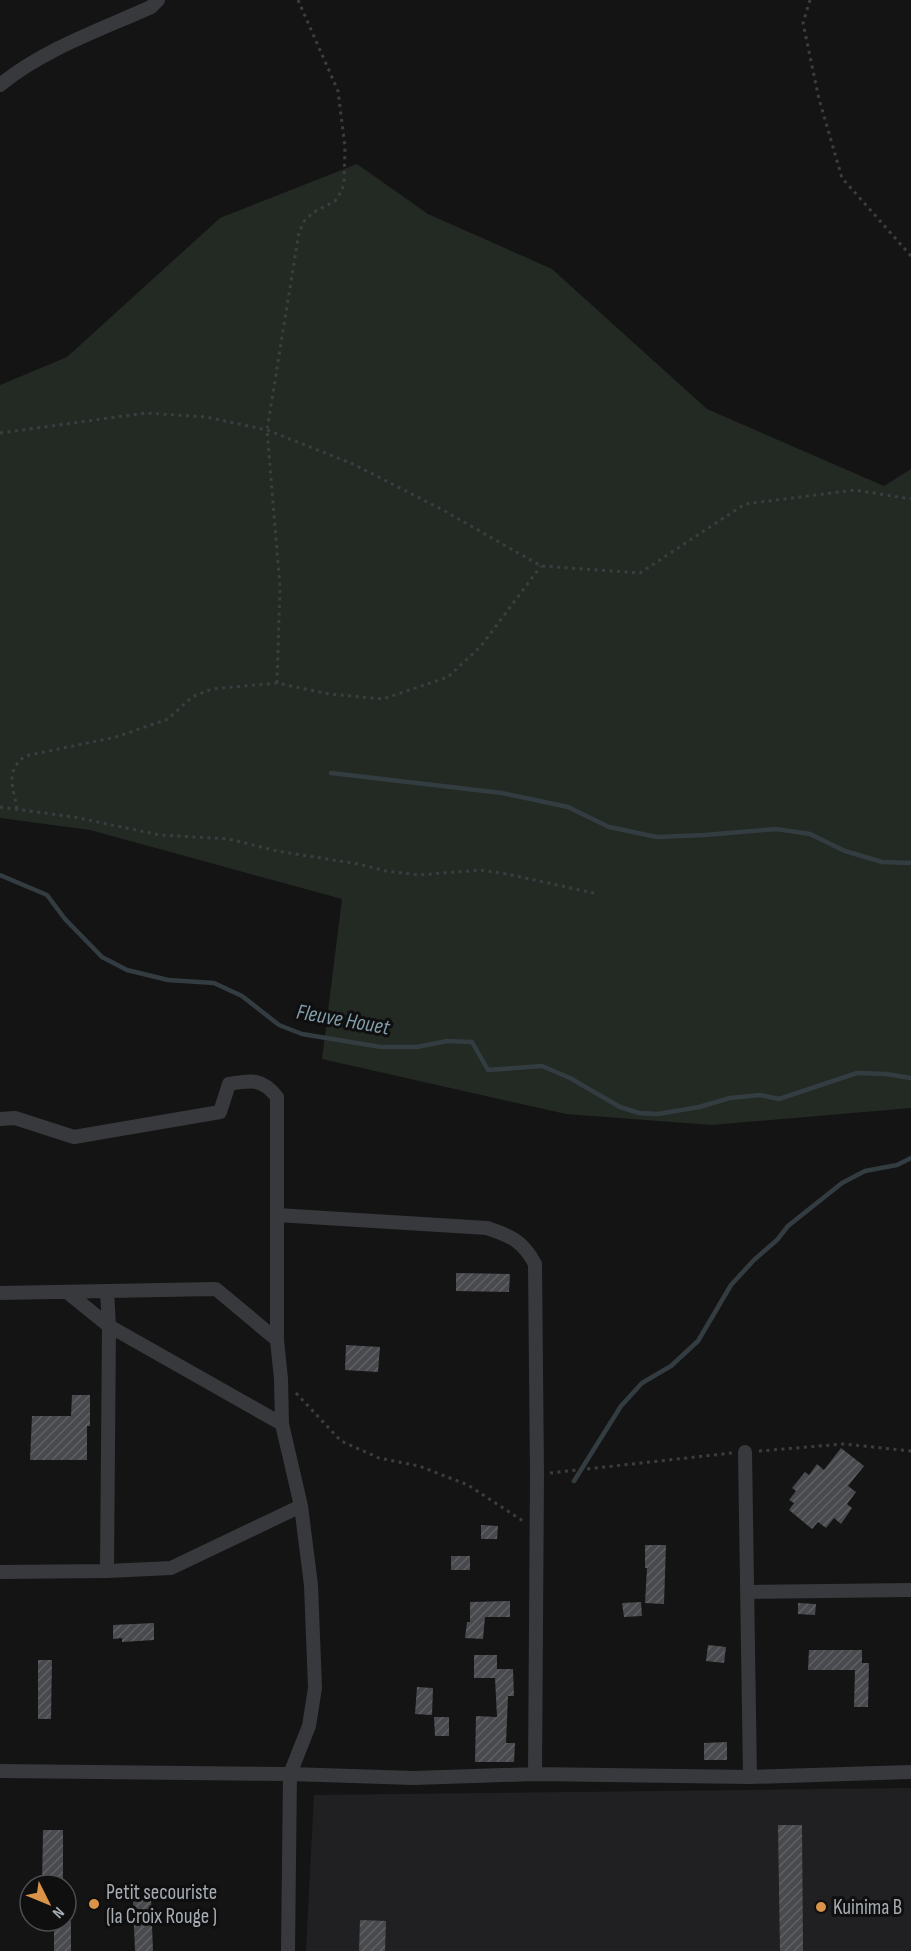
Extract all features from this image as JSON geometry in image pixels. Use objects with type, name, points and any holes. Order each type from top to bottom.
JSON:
[{"type":"street","points":[[0,85],[16,72],[42,57],[151,7],[158,0]]},
{"type":"street","points":[[0,1119],[15,1118],[74,1137],[220,1113],[229,1084],[252,1080],[266,1087],[277,1097],[277,1340],[282,1424],[301,1506],[311,1585],[315,1688],[309,1726],[290,1774],[288,1951]]},
{"type":"street","points":[[277,1215],[487,1228],[510,1236],[528,1250],[535,1264],[537,1474],[535,1774]]},
{"type":"street","points":[[0,1293],[216,1289],[277,1340]]},
{"type":"street","points":[[107,1291],[109,1326],[107,1571]]},
{"type":"street","points":[[67,1292],[109,1326],[282,1424]]},
{"type":"street","points":[[745,1452],[750,1777]]},
{"type":"street","points":[[0,1572],[171,1568],[301,1506]]},
{"type":"street","points":[[748,1592],[911,1590]]},
{"type":"street","points":[[0,1771],[290,1774],[414,1778],[535,1774],[750,1777],[911,1772]]},
{"type":"path","points":[[277,683],[279,586],[267,430],[299,232],[305,220],[314,212],[335,201],[344,184],[345,147],[338,91],[298,0]]},
{"type":"path","points":[[810,0],[803,23],[819,99],[842,178],[911,256]]},
{"type":"path","points":[[0,433],[146,413],[206,417],[267,430],[353,464],[442,510],[541,566],[640,573],[745,504],[855,490],[911,499]]},
{"type":"path","points":[[17,808],[11,774],[15,764],[25,756],[116,736],[168,719],[192,697],[212,688],[277,683],[329,694],[383,699],[448,677],[481,646],[541,566]]},
{"type":"path","points":[[0,807],[74,817],[160,835],[229,839],[277,851],[358,864],[386,871],[419,875],[480,870],[598,894]]},
{"type":"path","points":[[281,1379],[342,1441],[379,1458],[419,1466],[468,1485],[536,1530]]},
{"type":"path","points":[[537,1474],[844,1444],[911,1451]]},
{"type":"shaded area","points":[[357,164],[428,214],[552,269],[707,409],[884,486],[911,469],[911,1108],[711,1125],[566,1114],[322,1059],[342,899],[90,830],[0,818],[0,385],[67,357],[220,218]]},
{"type":"shaded area","points":[[911,1788],[911,1951],[306,1951],[314,1795]]},
{"type":"building","points":[[456,1273],[510,1274],[509,1292],[456,1291]]},
{"type":"building","points":[[346,1345],[380,1347],[378,1372],[345,1370]]},
{"type":"building","points":[[72,1395],[90,1395],[87,1460],[30,1460],[32,1416],[71,1416]]},
{"type":"building","points":[[841,1448],[864,1466],[848,1486],[856,1492],[847,1504],[852,1508],[841,1524],[834,1518],[826,1528],[818,1522],[812,1529],[789,1510],[794,1503],[789,1500],[796,1491],[792,1488],[805,1472],[809,1475],[817,1464],[824,1470]]},
{"type":"building","points":[[481,1525],[498,1526],[497,1539],[481,1539]]},
{"type":"building","points":[[645,1545],[666,1545],[664,1604],[645,1603],[647,1568],[645,1568]]},
{"type":"building","points":[[451,1556],[470,1556],[470,1570],[451,1570]]},
{"type":"building","points":[[510,1601],[510,1617],[485,1617],[483,1639],[465,1638],[467,1622],[470,1622],[470,1602]]},
{"type":"building","points":[[641,1602],[642,1616],[624,1617],[622,1603]]},
{"type":"building","points":[[798,1603],[816,1604],[815,1615],[798,1614]]},
{"type":"building","points":[[154,1623],[154,1640],[122,1642],[122,1638],[113,1639],[113,1625]]},
{"type":"building","points":[[708,1645],[726,1647],[724,1663],[706,1661]]},
{"type":"building","points":[[809,1650],[862,1650],[862,1663],[869,1663],[868,1707],[854,1707],[855,1670],[808,1670]]},
{"type":"building","points":[[474,1655],[497,1655],[497,1669],[513,1669],[514,1696],[508,1696],[506,1743],[515,1743],[514,1762],[475,1762],[476,1716],[497,1717],[495,1678],[474,1678]]},
{"type":"building","points":[[38,1660],[52,1660],[51,1719],[38,1719]]},
{"type":"building","points":[[417,1687],[433,1688],[432,1715],[415,1714]]},
{"type":"building","points":[[434,1717],[449,1717],[449,1736],[435,1736]]},
{"type":"building","points":[[727,1742],[727,1760],[704,1760],[704,1743]]},
{"type":"building","points":[[778,1825],[802,1825],[803,1951],[780,1951]]},
{"type":"building","points":[[43,1830],[63,1830],[63,1873],[42,1873]]},
{"type":"building","points":[[151,1899],[153,1951],[135,1951],[133,1900]]},
{"type":"building","points":[[360,1920],[386,1921],[385,1951],[359,1951]]},
{"type":"building","points":[[54,1933],[71,1933],[71,1951],[54,1951]]},
{"type":"waterway","points":[[331,773],[502,793],[568,807],[609,827],[657,837],[776,829],[810,834],[845,851],[882,862],[911,863]]},
{"type":"waterway","name":"Fleuve Houet","points":[[0,875],[47,895],[65,919],[102,957],[127,970],[168,980],[214,983],[242,996],[279,1025],[302,1034],[381,1047],[417,1047],[447,1041],[472,1042],[488,1070],[542,1066],[570,1078],[620,1107],[639,1113],[658,1114],[699,1107],[730,1098],[760,1095],[779,1099],[857,1073],[911,1078]]},
{"type":"waterway","points":[[574,1481],[621,1406],[642,1383],[671,1366],[698,1341],[731,1285],[777,1240],[788,1226],[842,1183],[865,1171],[897,1165],[911,1158]]},
{"type":"place","name":"Petit secouriste (la Croix Rouge )","points":[[94,1904]]},
{"type":"place","name":"Kuinima B","points":[[821,1907]]}]
